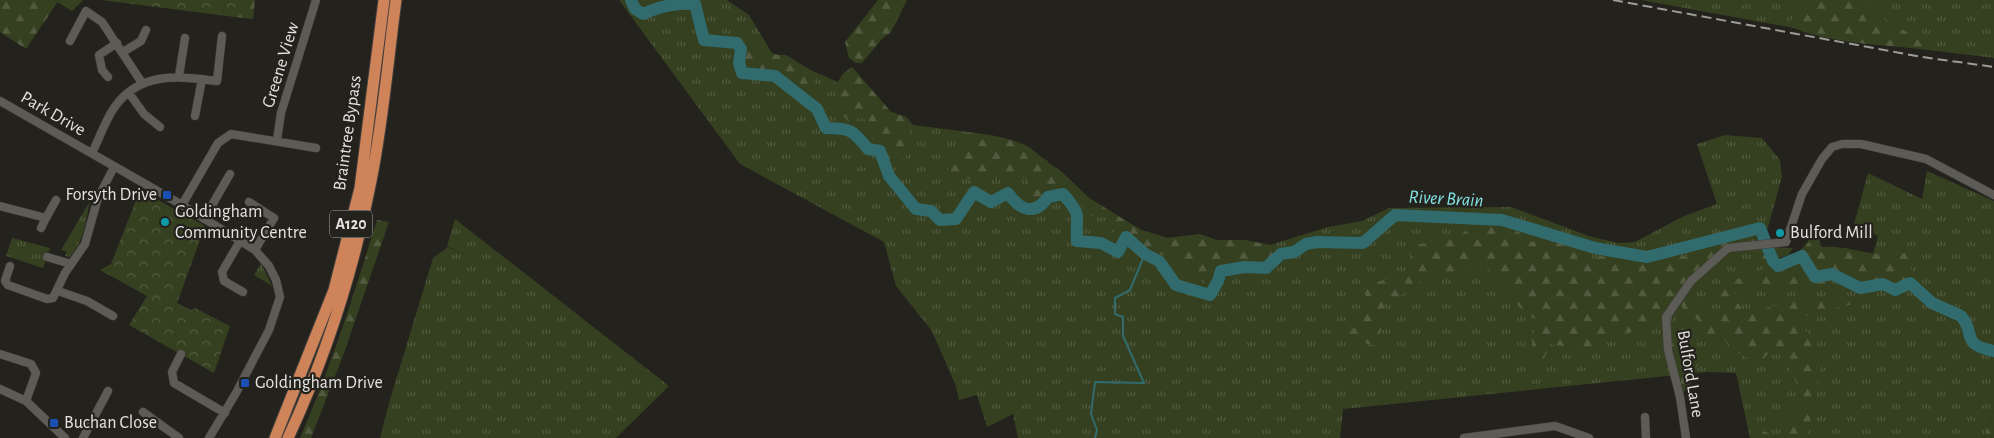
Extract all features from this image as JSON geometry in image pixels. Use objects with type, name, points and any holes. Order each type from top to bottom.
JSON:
[{"type":"highway","name":"Braintree Bypass","points":[[275,438],[334,290],[360,188],[384,0]]},
{"type":"highway","name":"Braintree Bypass","points":[[288,438],[319,364],[351,267],[371,180],[396,0]]},
{"type":"street","name":"Greene View","points":[[277,140],[281,113],[316,0]]},
{"type":"street","points":[[70,41],[86,11],[102,22],[142,83]]},
{"type":"street","points":[[123,52],[140,41],[146,30]]},
{"type":"street","points":[[210,438],[265,338],[280,297],[276,280],[269,266],[255,250],[92,153],[114,107],[142,83],[179,76],[217,81],[222,36]]},
{"type":"street","points":[[179,76],[185,38]]},
{"type":"street","points":[[108,77],[102,70],[99,55],[117,43]]},
{"type":"street","points":[[195,116],[202,79]]},
{"type":"street","points":[[129,93],[144,114],[160,127]]},
{"type":"street","name":"Park Drive","points":[[0,101],[92,153]]},
{"type":"street","points":[[182,205],[218,143],[231,134],[277,140],[316,148]]},
{"type":"street","name":"Bulford Lane","points":[[1686,438],[1680,397],[1668,350],[1666,317],[1683,291],[1728,248],[1786,242],[1802,194],[1822,159],[1832,147],[1842,144],[1860,144],[1926,159],[1994,195]]},
{"type":"street","points":[[10,266],[5,281],[8,286],[48,299],[53,298],[71,264],[85,244],[98,198],[114,167]]},
{"type":"street","points":[[204,219],[230,174]]},
{"type":"street","points":[[41,228],[56,200]]},
{"type":"street","points":[[249,202],[274,218],[255,250]]},
{"type":"street","points":[[0,206],[46,218]]},
{"type":"street","points":[[240,241],[222,272],[224,281],[243,292]]},
{"type":"street","points":[[47,257],[71,264]]},
{"type":"street","points":[[58,291],[86,301],[113,316]]},
{"type":"street","points":[[0,354],[31,364],[36,373],[26,401]]},
{"type":"street","points":[[181,354],[172,372],[174,383],[224,414]]},
{"type":"street","points":[[0,389],[26,401],[61,437]]},
{"type":"street","points":[[83,438],[108,391]]},
{"type":"street","points":[[143,412],[179,438]]},
{"type":"street","points":[[1645,417],[1646,438]]},
{"type":"street","points":[[1464,438],[1555,426],[1589,438]]},
{"type":"green space","points":[[0,0],[59,0],[26,49],[0,32]]},
{"type":"green space","points":[[59,0],[83,0],[72,11],[57,2]]},
{"type":"green space","points":[[101,0],[235,0],[235,17]]},
{"type":"green space","points":[[235,0],[255,0],[253,19],[235,17]]},
{"type":"green space","points":[[619,0],[727,0],[749,15],[772,53],[838,82],[843,74],[852,67],[891,112],[906,117],[913,125],[976,133],[1029,148],[1064,174],[1089,198],[1141,230],[1168,238],[1200,234],[1216,240],[1245,240],[1270,245],[1328,227],[1362,221],[1389,208],[1511,207],[1589,236],[1618,243],[1635,242],[1684,216],[1717,204],[1697,144],[1725,135],[1762,138],[1780,160],[1782,177],[1766,234],[1776,259],[1793,259],[1809,240],[1818,236],[1821,247],[1845,248],[1873,254],[1878,236],[1854,224],[1868,173],[1922,199],[1927,171],[1994,201],[1994,410],[1984,438],[1750,438],[1736,373],[1707,372],[1343,409],[1340,438],[1018,438],[1013,414],[987,427],[977,395],[959,400],[956,386],[932,331],[896,286],[884,242],[740,164]]},
{"type":"green space","points":[[878,0],[907,0],[891,32],[882,39],[862,63],[856,63],[849,58],[845,42]]},
{"type":"green space","points":[[1641,0],[1994,0],[1994,58],[1887,45]]},
{"type":"green space","points":[[1802,0],[1863,0],[1886,20],[1924,42],[1925,49],[1873,45],[1833,39],[1799,30],[1787,24],[1796,15]]},
{"type":"green space","points":[[742,40],[762,54],[786,55],[809,69],[814,83],[807,94],[796,93],[792,82],[781,73],[742,70]]},
{"type":"green space","points":[[852,67],[891,112],[906,117],[913,125],[906,158],[896,158],[888,167],[880,162],[885,154],[886,147],[880,141],[872,140],[866,131],[867,120],[858,118],[849,122],[840,112],[841,91],[832,84],[838,82],[843,74]]},
{"type":"green space","points":[[966,133],[998,137],[1029,147],[1040,157],[1048,161],[1048,168],[1057,168],[1089,198],[1141,230],[1168,238],[1200,234],[1216,240],[1245,240],[1270,245],[1275,256],[1268,264],[1225,267],[1219,287],[1215,292],[1205,287],[1203,278],[1188,272],[1163,255],[1148,252],[1132,236],[1114,253],[1106,249],[1103,239],[1116,230],[1115,219],[1088,215],[1074,196],[1060,186],[1054,184],[1045,192],[1042,201],[1030,206],[1019,192],[1029,181],[1024,177],[1018,185],[998,178],[969,179],[949,175],[948,168],[960,151],[961,141]]},
{"type":"green space","points":[[140,190],[205,226],[177,303],[191,310],[195,308],[230,326],[214,373],[129,325],[147,296],[100,270],[111,264]]},
{"type":"green space","points":[[90,201],[84,231],[78,245],[69,257],[65,256],[67,252],[61,250]]},
{"type":"green space","points":[[1486,212],[1494,228],[1515,230],[1532,242],[1553,241],[1566,244],[1577,251],[1581,257],[1592,261],[1601,256],[1658,266],[1662,254],[1676,248],[1685,257],[1725,236],[1739,233],[1761,238],[1765,247],[1793,248],[1788,255],[1763,263],[1759,254],[1752,250],[1741,249],[1717,254],[1679,288],[1657,321],[1640,329],[1609,339],[1595,349],[1580,350],[1551,344],[1542,362],[1532,364],[1532,338],[1537,320],[1520,307],[1496,276],[1477,263],[1465,270],[1452,274],[1424,277],[1414,288],[1385,304],[1378,346],[1342,337],[1339,330],[1353,329],[1371,303],[1364,293],[1365,284],[1395,278],[1412,269],[1409,252],[1416,245],[1460,236]]},
{"type":"green space","points":[[455,219],[669,386],[616,438],[380,438],[433,258],[448,247],[482,263],[447,246]]},
{"type":"green space","points":[[377,220],[389,222],[344,353],[311,438],[300,438],[332,357]]},
{"type":"green space","points":[[1818,236],[1821,247],[1843,248],[1887,255],[1909,252],[1913,278],[1905,289],[1891,292],[1887,284],[1876,281],[1863,283],[1839,277],[1818,288],[1780,283],[1771,288],[1734,290],[1737,302],[1747,315],[1788,301],[1858,296],[1857,303],[1797,318],[1793,322],[1814,340],[1816,358],[1822,363],[1807,438],[1783,438],[1784,414],[1798,417],[1797,384],[1780,350],[1775,347],[1761,361],[1750,359],[1733,349],[1722,335],[1701,338],[1690,346],[1698,352],[1704,364],[1692,368],[1691,384],[1680,393],[1671,360],[1669,331],[1673,326],[1698,332],[1703,324],[1685,313],[1681,302],[1686,295],[1693,296],[1708,312],[1720,314],[1721,293],[1727,283],[1763,269],[1773,263],[1797,265],[1807,244]]},
{"type":"green space","points":[[12,238],[50,248],[43,268],[6,256]]},
{"type":"green space","points":[[261,263],[272,286],[254,275]]},
{"type":"green space","points":[[1994,410],[1994,438],[1984,438]]},
{"type":"green space","points":[[1751,429],[1757,429],[1783,438],[1755,438],[1751,436]]},
{"type":"waterway","name":"River Brain","points":[[631,0],[635,9],[643,14],[668,6],[695,4],[704,40],[737,43],[741,49],[739,63],[742,73],[775,76],[817,109],[826,128],[850,131],[868,149],[880,151],[889,176],[916,209],[931,211],[940,220],[956,219],[974,192],[991,202],[1008,193],[1017,204],[1028,209],[1038,207],[1048,197],[1063,194],[1076,212],[1077,241],[1101,243],[1118,252],[1126,237],[1145,254],[1159,261],[1176,285],[1210,295],[1221,271],[1245,267],[1266,268],[1281,254],[1294,252],[1306,244],[1317,242],[1363,243],[1395,215],[1502,220],[1595,248],[1647,257],[1760,228],[1773,261],[1778,266],[1802,256],[1815,277],[1832,274],[1860,288],[1883,284],[1895,290],[1910,283],[1932,303],[1961,316],[1966,322],[1972,342],[1994,351]]},
{"type":"waterway","points":[[1095,438],[1097,430],[1091,414],[1095,382],[1144,383],[1123,336],[1123,317],[1115,314],[1115,298],[1130,290],[1144,256]]},
{"type":"railway","points":[[1613,0],[1922,57],[1994,67]]},
{"type":"place","name":"Forsyth Drive","points":[[167,195]]},
{"type":"place","name":"Goldingham Community Centre","points":[[165,222]]},
{"type":"place","name":"Bulford Mill","points":[[1780,233]]},
{"type":"place","name":"Goldingham Drive","points":[[245,383]]},
{"type":"place","name":"Buchan Close","points":[[54,423]]}]
